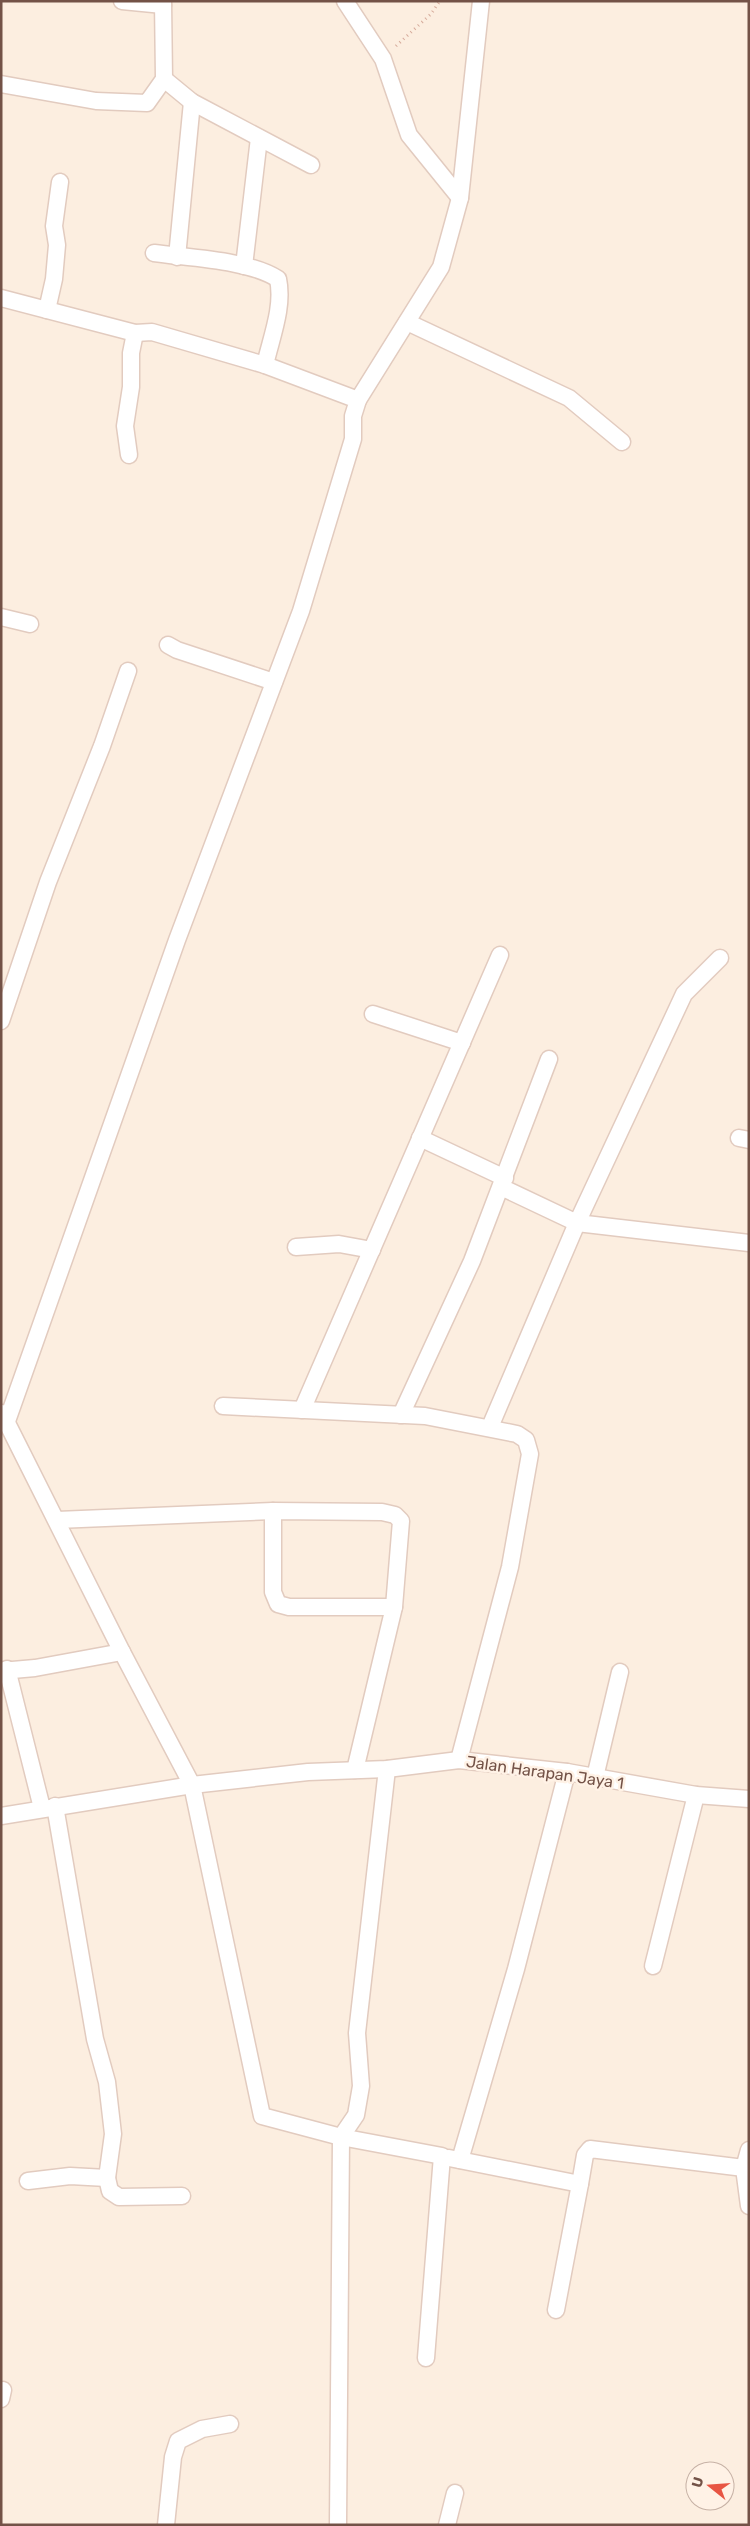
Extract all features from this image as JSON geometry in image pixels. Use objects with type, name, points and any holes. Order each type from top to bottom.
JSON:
[{"type":"street","points":[[1,84],[96,101],[148,102],[164,79],[163,3],[122,1]]},
{"type":"street","points":[[345,1],[383,59],[409,135],[460,198]]},
{"type":"street","points":[[481,1],[460,198],[441,267],[358,400],[353,416],[353,439],[301,611],[177,940],[4,1416],[122,1652],[192,1785],[262,2116],[341,2137],[580,2184]]},
{"type":"street","points":[[164,79],[192,102],[311,166]]},
{"type":"street","points":[[177,257],[192,102]]},
{"type":"street","points":[[244,266],[259,138]]},
{"type":"street","points":[[47,310],[57,245],[54,226],[60,182]]},
{"type":"street","points":[[154,254],[244,266],[267,272],[278,279],[280,290],[278,309],[265,365]]},
{"type":"street","points":[[1,298],[135,333],[152,332],[265,365],[358,400]]},
{"type":"street","points":[[407,322],[569,398],[622,442]]},
{"type":"street","points":[[129,455],[125,426],[131,387],[131,353],[135,333]]},
{"type":"street","points":[[1,617],[30,624]]},
{"type":"street","points":[[168,645],[177,650],[274,682]]},
{"type":"street","points":[[1,1021],[48,882],[102,746],[128,671]]},
{"type":"street","points":[[302,1410],[500,955]]},
{"type":"street","points":[[490,1428],[577,1224],[684,994],[720,958]]},
{"type":"street","points":[[373,1014],[462,1043]]},
{"type":"street","points":[[402,1415],[472,1260],[549,1059]]},
{"type":"street","points":[[420,1138],[577,1224],[749,1243]]},
{"type":"street","points":[[296,1247],[339,1244],[372,1250]]},
{"type":"street","points":[[224,1406],[425,1416],[518,1434],[526,1440],[530,1454],[510,1567],[459,1760]]},
{"type":"street","points":[[57,1520],[273,1511],[362,1511],[396,1515],[401,1521],[394,1607],[354,1770]]},
{"type":"street","points":[[273,1511],[272,1592],[278,1604],[289,1607],[394,1607]]},
{"type":"street","points":[[122,1652],[35,1668],[4,1670],[49,1807],[94,2039],[107,2082],[113,2134],[107,2178],[110,2191],[119,2198],[182,2196]]},
{"type":"street","points":[[595,1777],[620,1672]]},
{"type":"street","name":"Jalan Harapan Jaya 1","points":[[1,1816],[192,1785],[308,1772],[387,1769],[459,1760],[567,1772],[696,1795],[749,1799]]},
{"type":"street","points":[[338,2525],[341,2137],[356,2115],[361,2086],[357,2033],[387,1769]]},
{"type":"street","points":[[460,2160],[516,1970],[567,1772]]},
{"type":"street","points":[[653,1966],[696,1795]]},
{"type":"street","points":[[556,2310],[585,2155],[590,2149],[744,2168]]},
{"type":"street","points":[[749,2150],[744,2168],[749,2206]]},
{"type":"street","points":[[426,2358],[442,2156]]},
{"type":"street","points":[[28,2181],[70,2176],[107,2178]]},
{"type":"street","points":[[166,2525],[173,2457],[178,2441],[202,2429],[230,2424]]},
{"type":"street","points":[[447,2525],[455,2493]]},
{"type":"path","points":[[383,59],[431,14],[440,1]]}]
